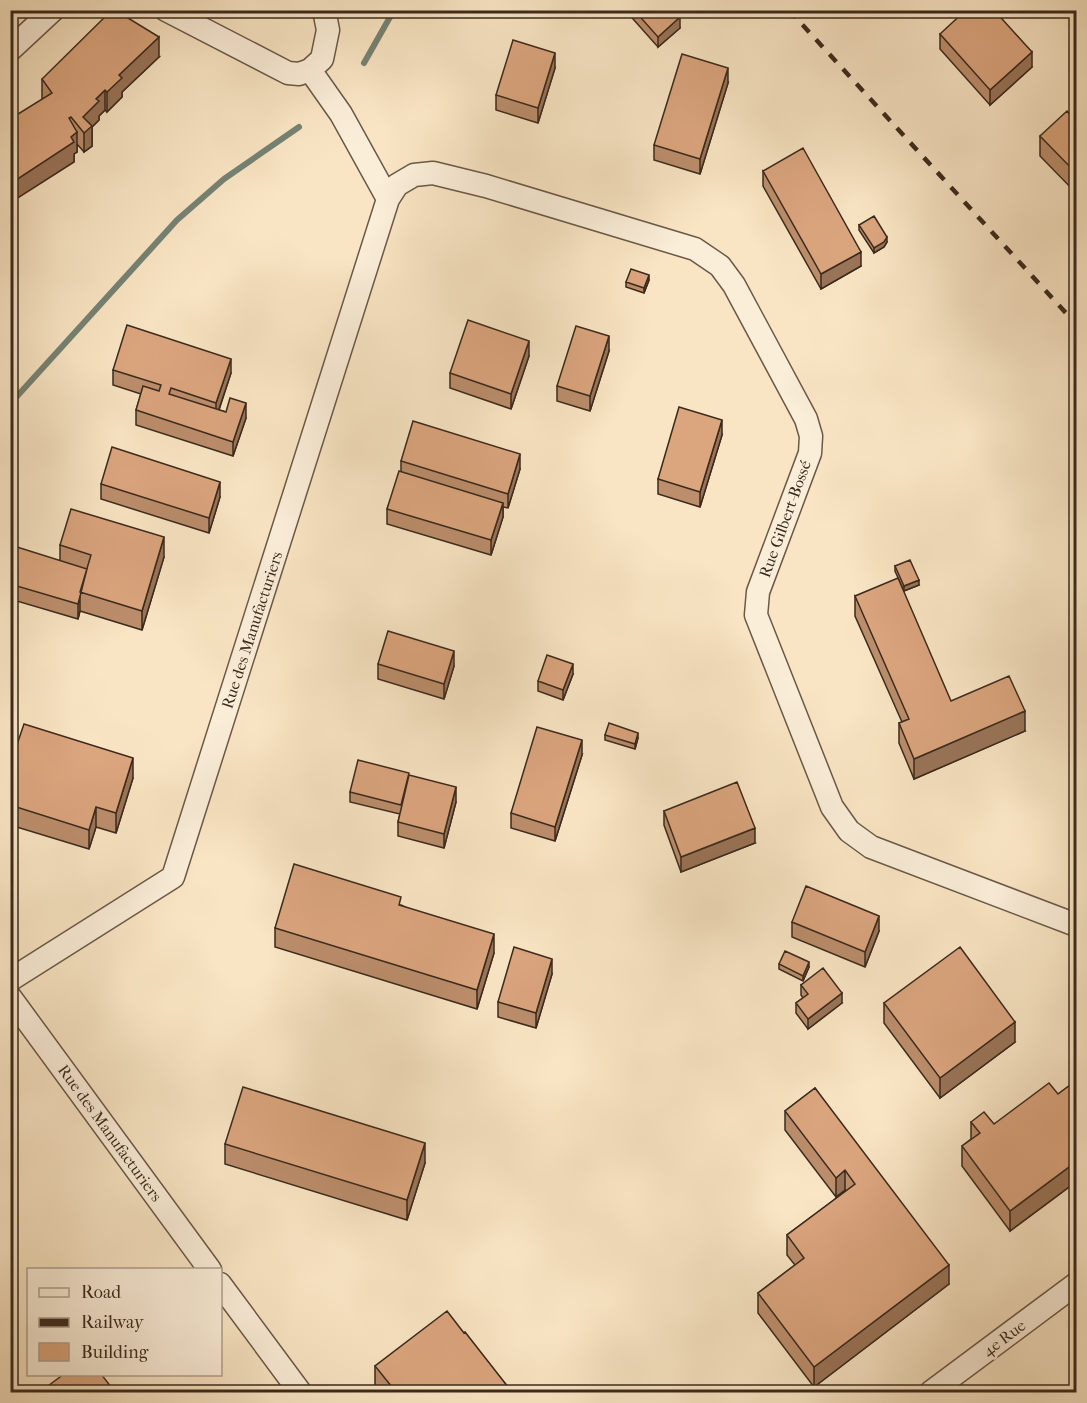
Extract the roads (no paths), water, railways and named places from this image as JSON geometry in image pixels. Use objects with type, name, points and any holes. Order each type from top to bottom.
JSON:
[{"type":"street","points":[[10,50],[53,10]]},
{"type":"street","points":[[166,10],[288,73],[299,74],[310,70],[322,59],[328,30],[324,10]]},
{"type":"street","points":[[310,70],[341,114],[388,199]]},
{"type":"street","name":"Rue des Manufacturiers","points":[[10,980],[172,877],[388,199],[397,185],[414,176],[433,173]]},
{"type":"street","name":"Rue Gilbert-Bossé","points":[[433,173],[486,186],[695,249],[720,266],[734,285],[806,419],[811,436],[810,453],[758,592],[756,615],[832,807],[849,831],[872,847],[1077,925]]},
{"type":"street","name":"Rue des Manufacturiers","points":[[10,997],[209,1268]]},
{"type":"street","name":"4e Rue","points":[[931,1392],[1077,1284]]},
{"type":"street","points":[[222,1287],[300,1392]]},
{"type":"waterway","points":[[364,63],[394,10]]},
{"type":"waterway","points":[[10,404],[177,220],[224,179],[299,127]]},
{"type":"railway","points":[[789,10],[1076,324]]}]
